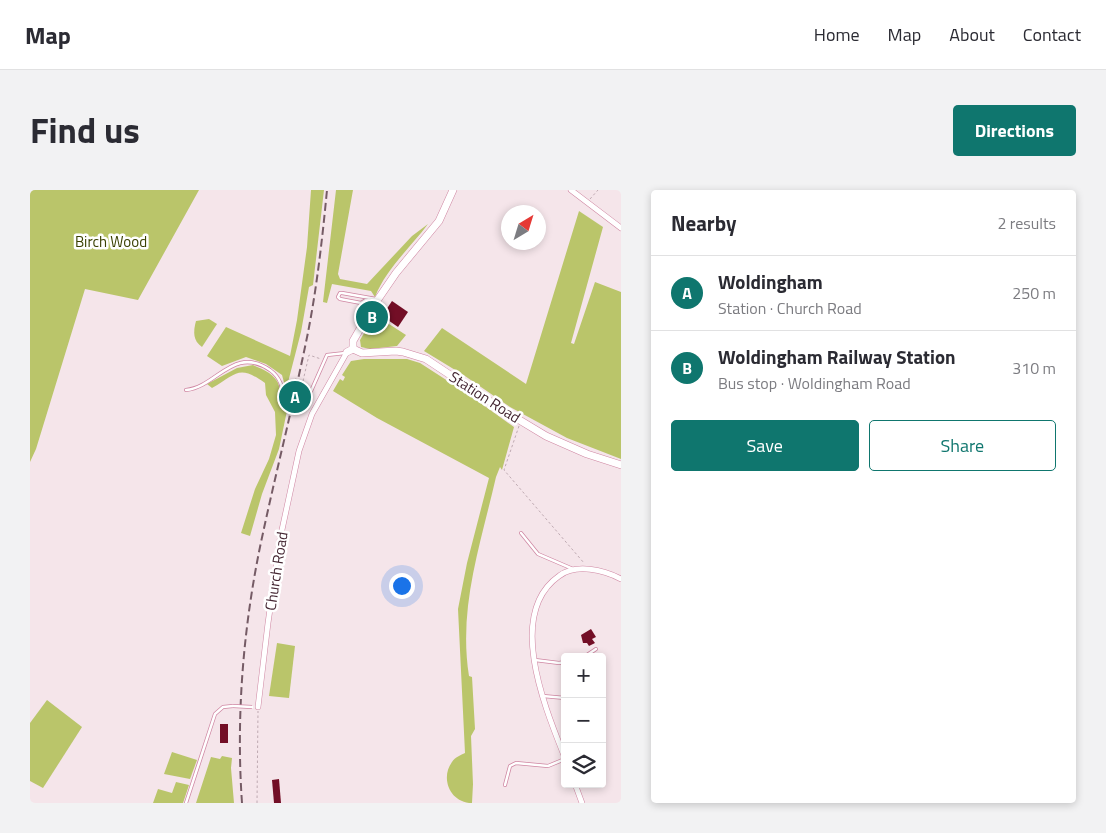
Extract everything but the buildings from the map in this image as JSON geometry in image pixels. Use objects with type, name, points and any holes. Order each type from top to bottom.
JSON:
[{"type":"street","points":[[350,350],[353,341],[396,273],[439,221],[452,190]]},
{"type":"street","points":[[571,190],[621,228]]},
{"type":"street","name":"Station Road","points":[[350,350],[362,353],[396,351],[426,359],[521,421],[564,444],[621,465]]},
{"type":"street","name":"Church Road","points":[[255,707],[280,539],[299,451],[312,414],[350,350]]},
{"type":"street","points":[[561,748],[541,696],[532,631],[535,608],[539,597],[553,580],[562,573],[575,569],[586,569],[603,572],[621,579]]},
{"type":"street","points":[[576,788],[582,803]]},
{"type":"lane","points":[[369,298],[361,303],[340,299],[338,296],[342,293],[369,298],[378,300]]},
{"type":"lane","points":[[304,407],[324,360],[329,354],[350,350]]},
{"type":"lane","points":[[186,390],[194,389],[219,373],[238,364],[252,362],[263,365],[275,373],[282,384],[283,400]]},
{"type":"lane","points":[[521,533],[538,554],[546,559],[575,569]]},
{"type":"lane","points":[[590,653],[596,649]]},
{"type":"lane","points":[[535,660],[561,663]]},
{"type":"lane","points":[[541,696],[561,698]]},
{"type":"lane","points":[[186,803],[215,714],[223,707],[255,707]]},
{"type":"lane","points":[[505,785],[510,766],[516,763],[548,766],[561,761]]},
{"type":"path","points":[[589,200],[598,190]]},
{"type":"path","points":[[283,400],[289,402],[295,379],[303,381],[309,355],[324,360]]},
{"type":"path","points":[[521,421],[504,470],[583,561],[586,569]]},
{"type":"path","points":[[255,707],[258,803]]},
{"type":"green space","name":"Birch Wood","points":[[30,190],[199,190],[138,300],[85,289],[36,449],[30,462]]},
{"type":"green space","points":[[311,190],[324,190],[313,285],[309,287],[301,332],[286,390],[282,375],[266,364],[246,357],[222,366],[207,356],[226,327],[290,356],[307,247]]},
{"type":"green space","points":[[336,190],[353,190],[338,274],[340,279],[367,284],[412,236],[428,224],[385,277],[375,297],[371,291],[332,284],[327,303],[323,302]]},
{"type":"green space","points":[[579,211],[603,227],[571,343],[574,344],[595,282],[621,292],[621,459],[567,438],[510,407],[424,351],[442,328],[526,384]]},
{"type":"green space","points":[[375,315],[406,335],[397,346],[370,349],[361,347],[360,340]]},
{"type":"green space","points":[[209,319],[217,324],[202,347],[197,342],[195,336],[196,321]]},
{"type":"green space","points":[[364,359],[407,359],[420,363],[514,427],[502,470],[500,467],[496,477],[478,551],[466,625],[466,650],[469,676],[472,677],[475,729],[471,736],[472,803],[464,802],[453,794],[447,782],[447,775],[453,760],[465,753],[458,609],[467,563],[489,478],[377,418],[333,391],[340,379],[343,381],[345,377],[342,375],[351,361]]},
{"type":"green space","points":[[253,365],[275,378],[282,401],[288,406],[279,449],[262,494],[250,536],[241,533],[255,489],[269,459],[276,435],[275,412],[266,395],[265,383],[249,374],[238,373],[212,388],[207,384],[237,368]]},
{"type":"green space","points":[[277,643],[295,646],[289,698],[269,696]]},
{"type":"green space","points":[[47,700],[82,727],[43,788],[30,781],[30,723]]},
{"type":"green space","points":[[172,752],[197,760],[190,779],[164,774]]},
{"type":"green space","points":[[222,756],[232,758],[234,803],[196,803],[211,757],[220,759]]},
{"type":"green space","points":[[176,782],[189,785],[183,803],[153,803],[158,789],[172,793]]},
{"type":"railway","points":[[242,803],[240,771],[242,674],[249,610],[260,547],[309,328],[327,190]]},
{"type":"place","name":"Woldingham Railway Station","points":[[372,317]]},
{"type":"place","name":"Woldingham","points":[[295,397]]}]
